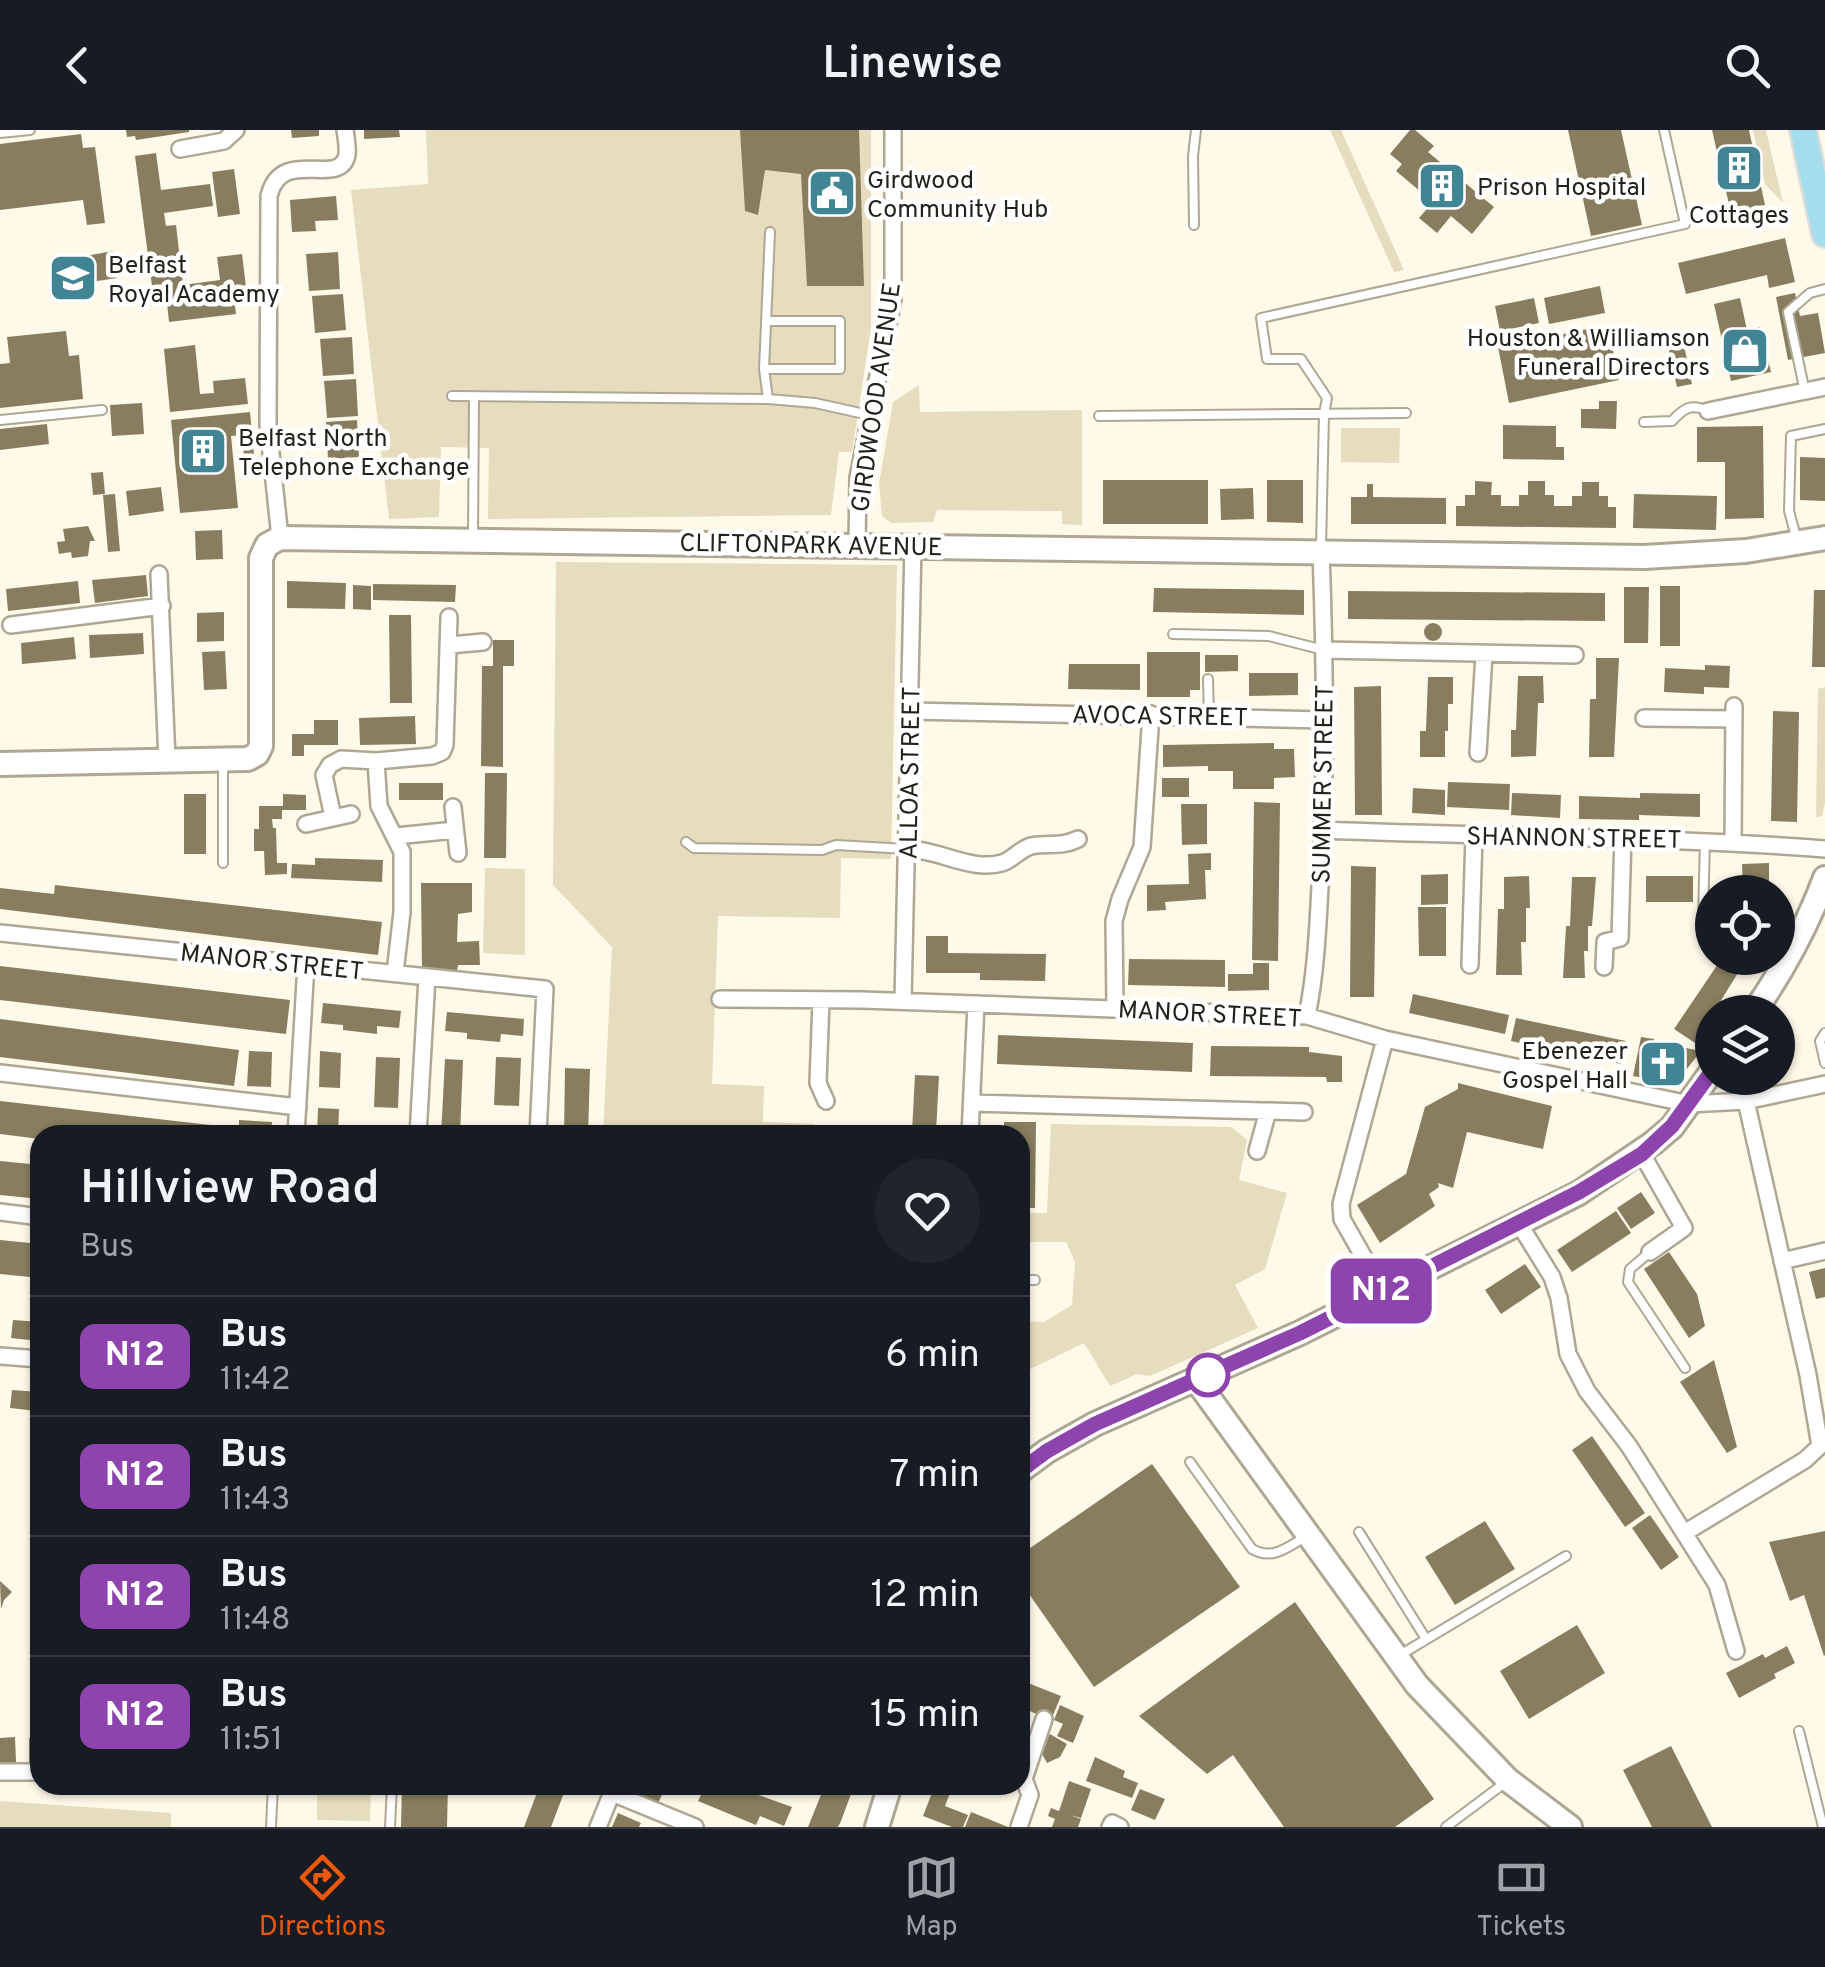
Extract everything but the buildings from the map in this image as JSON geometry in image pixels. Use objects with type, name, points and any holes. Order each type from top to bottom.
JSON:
[{"type":"main road","points":[[1803,130],[1825,234]]},
{"type":"street","points":[[180,150],[224,141],[236,130]]},
{"type":"street","points":[[0,764],[248,759],[261,746],[260,558],[267,545],[280,538],[268,424],[269,196],[272,183],[287,170],[333,169],[342,164],[347,156],[346,130]]},
{"type":"street","name":"GIRDWOOD AVENUE","points":[[856,545],[858,478],[892,300],[893,130]]},
{"type":"street","points":[[1708,411],[1825,387]]},
{"type":"street","name":"CLIFTONPARK AVENUE","points":[[280,538],[1644,557],[1703,554],[1825,538]]},
{"type":"street","name":"ALLOA STREET","points":[[903,1001],[913,544]]},
{"type":"street","name":"SUMMER STREET","points":[[1308,1016],[1316,976],[1322,830],[1321,552]]},
{"type":"street","points":[[160,574],[167,760]]},
{"type":"street","points":[[11,625],[162,606]]},
{"type":"street","points":[[332,817],[324,775],[330,765],[341,760],[376,761],[442,752],[450,617]]},
{"type":"street","points":[[450,645],[484,642]]},
{"type":"street","points":[[1324,650],[1574,654]]},
{"type":"street","points":[[1478,753],[1484,654]]},
{"type":"street","name":"AVOCA STREET","points":[[910,711],[1324,720]]},
{"type":"street","points":[[1644,718],[1734,712],[1733,842]]},
{"type":"street","points":[[1115,1008],[1114,922],[1142,847],[1151,714]]},
{"type":"street","points":[[376,761],[379,806],[402,852],[402,912],[395,974]]},
{"type":"street","points":[[453,806],[458,853]]},
{"type":"street","points":[[306,824],[351,814]]},
{"type":"street","points":[[396,836],[455,830]]},
{"type":"street","name":"SHANNON STREET","points":[[1322,830],[1705,840],[1825,849]]},
{"type":"street","points":[[1470,965],[1474,836]]},
{"type":"street","points":[[1604,967],[1605,942],[1620,938],[1624,837]]},
{"type":"street","points":[[908,849],[952,856],[967,863],[1001,863],[1031,846],[1064,846],[1078,839]]},
{"type":"street","points":[[1766,995],[1811,915],[1825,878]]},
{"type":"street","name":"MANOR STREET","points":[[0,933],[544,989],[538,1125]]},
{"type":"street","points":[[297,1125],[306,964]]},
{"type":"street","points":[[419,1125],[426,977]]},
{"type":"street","name":"MANOR STREET","points":[[720,999],[903,1001],[1308,1016],[1385,1039],[1689,1104],[1746,1101],[1825,1084]]},
{"type":"street","points":[[821,1000],[818,1083],[826,1102]]},
{"type":"street","points":[[971,1125],[976,1004]]},
{"type":"street","points":[[1371,1270],[1342,1219],[1339,1177],[1385,1039]]},
{"type":"street","points":[[0,1073],[298,1107]]},
{"type":"street","points":[[1030,1464],[1095,1424],[1300,1333],[1579,1192],[1642,1154],[1672,1126],[1695,1095]]},
{"type":"street","points":[[1686,1532],[1805,1460],[1820,1446],[1808,1375],[1746,1101]]},
{"type":"street","points":[[972,1104],[1304,1112]]},
{"type":"street","points":[[1258,1151],[1268,1111]]},
{"type":"street","points":[[1642,1154],[1684,1228],[1650,1252]]},
{"type":"street","points":[[0,1212],[30,1215]]},
{"type":"street","points":[[1518,1222],[1552,1277],[1568,1354],[1586,1391],[1616,1428],[1717,1585],[1736,1651]]},
{"type":"street","points":[[1782,1261],[1825,1250]]},
{"type":"street","points":[[0,1356],[30,1358]]},
{"type":"street","points":[[1808,1375],[1825,1371]]},
{"type":"street","points":[[1196,1380],[1417,1685],[1508,1780],[1570,1827]]},
{"type":"street","points":[[1030,1760],[1044,1719]]},
{"type":"street","points":[[0,1772],[30,1772]]},
{"type":"street","points":[[598,1827],[611,1795]]},
{"type":"street","points":[[626,1795],[695,1827]]},
{"type":"street","points":[[878,1827],[887,1795]]},
{"type":"street","points":[[1019,1827],[1030,1795]]},
{"type":"street","points":[[1110,1827],[1112,1823],[1120,1827]]},
{"type":"lane","points":[[0,133],[30,130]]},
{"type":"lane","points":[[1194,225],[1196,130]]},
{"type":"lane","points":[[1321,552],[1327,398],[1301,358],[1267,359],[1261,318],[1685,224],[1664,130]]},
{"type":"lane","points":[[768,399],[764,368],[770,232]]},
{"type":"lane","points":[[1804,392],[1788,312],[1810,293],[1825,289]]},
{"type":"lane","points":[[764,368],[840,369],[840,321],[766,322]]},
{"type":"lane","points":[[452,396],[768,399],[814,403],[870,415]]},
{"type":"lane","points":[[473,540],[474,397]]},
{"type":"lane","points":[[1644,422],[1672,421],[1684,408],[1697,406],[1708,411]]},
{"type":"lane","points":[[0,420],[102,410]]},
{"type":"lane","points":[[1098,416],[1406,414]]},
{"type":"lane","points":[[1798,544],[1789,512],[1791,436],[1825,429]]},
{"type":"lane","points":[[1173,634],[1269,636],[1324,650]]},
{"type":"lane","points":[[1208,678],[1209,716]]},
{"type":"lane","points":[[223,760],[224,863]]},
{"type":"lane","points":[[1705,840],[1705,875]]},
{"type":"lane","points":[[686,842],[694,848],[822,850],[836,844],[908,849]]},
{"type":"lane","points":[[1825,1033],[1820,1041],[1825,1063]]},
{"type":"lane","points":[[1650,1252],[1630,1269],[1628,1282],[1685,1368]]},
{"type":"lane","points":[[1030,1280],[1035,1280]]},
{"type":"lane","points":[[1190,1462],[1252,1550],[1273,1555],[1307,1536]]},
{"type":"lane","points":[[1358,1532],[1426,1640]]},
{"type":"lane","points":[[1396,1657],[1566,1556]]},
{"type":"lane","points":[[1798,1730],[1823,1827]]},
{"type":"lane","points":[[1446,1827],[1508,1780]]},
{"type":"lane","points":[[271,1827],[273,1795]]},
{"type":"lane","points":[[390,1827],[392,1795]]},
{"type":"shaded area","points":[[426,130],[871,130],[871,328],[852,452],[839,452],[831,515],[488,519],[489,448],[441,447],[439,517],[389,519],[351,190],[428,184]]},
{"type":"shaded area","points":[[1330,130],[1341,130],[1404,270],[1394,272]]},
{"type":"shaded area","points":[[1753,130],[1766,130],[1783,203],[1765,184]]},
{"type":"shaded area","points":[[919,385],[920,412],[1082,410],[1082,525],[1062,524],[1062,511],[937,510],[933,522],[891,523],[882,516],[879,484],[893,402]]},
{"type":"shaded area","points":[[1341,428],[1400,428],[1399,463],[1341,462]]},
{"type":"shaded area","points":[[556,562],[897,565],[891,859],[841,858],[840,918],[718,916],[712,1084],[764,1086],[763,1122],[814,1125],[603,1125],[612,947],[553,885]]},
{"type":"shaded area","points":[[1825,687],[1825,803],[1822,816],[1816,817],[1818,689]]},
{"type":"shaded area","points":[[485,868],[525,869],[525,955],[483,953]]},
{"type":"shaded area","points":[[1051,1124],[1231,1127],[1247,1140],[1239,1180],[1287,1193],[1265,1269],[1235,1285],[1258,1328],[1150,1376],[1137,1374],[1110,1386],[1084,1343],[1030,1369],[1030,1321],[1044,1322],[1072,1305],[1075,1262],[1066,1242],[1030,1242],[1030,1213],[1047,1213]]},
{"type":"shaded area","points":[[317,1795],[371,1795],[370,1821],[317,1820]]},
{"type":"shaded area","points":[[0,1801],[171,1813],[171,1827],[0,1827]]},
{"type":"bus line","name":"N12","points":[[1030,1464],[1095,1424],[1300,1333],[1579,1192],[1642,1154],[1672,1126],[1695,1094]]},
{"type":"place","name":"Cottages","points":[[1739,168]]},
{"type":"place","name":"Prison Hospital","points":[[1442,186]]},
{"type":"place","name":"Girdwood Community Hub","points":[[832,193]]},
{"type":"place","name":"Belfast Royal Academy","points":[[73,278]]},
{"type":"place","name":"Houston & Williamson Funeral Directors","points":[[1745,351]]},
{"type":"place","name":"Belfast North Telephone Exchange","points":[[203,451]]},
{"type":"place","name":"Ebenezer Gospel Hall","points":[[1663,1064]]}]
